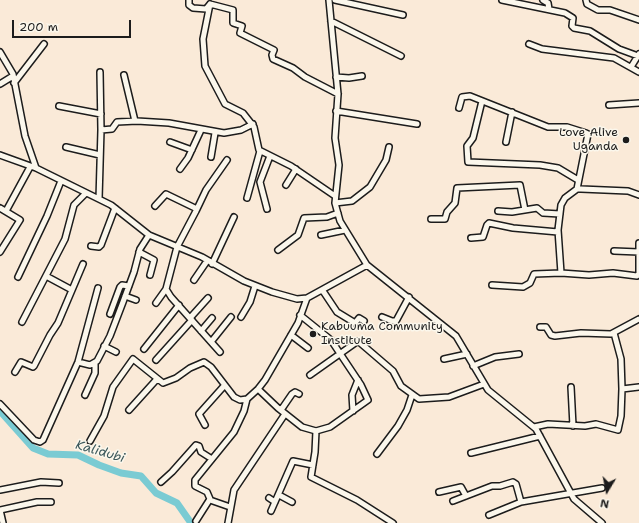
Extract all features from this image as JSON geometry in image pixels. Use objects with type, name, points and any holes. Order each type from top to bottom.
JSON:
[{"type":"street","points":[[188,0],[189,5],[193,8],[206,9],[210,4]]},
{"type":"street","points":[[330,0],[338,94],[335,138],[339,165],[335,203],[345,230],[367,265],[456,336],[484,384],[497,399],[534,427],[578,504],[601,523]]},
{"type":"street","points":[[335,0],[403,15]]},
{"type":"street","points":[[502,0],[549,9],[572,17],[572,26],[574,28],[590,31],[619,49],[639,55],[632,67]]},
{"type":"street","points":[[543,0],[548,3],[549,9]]},
{"type":"street","points":[[586,0],[586,4],[598,10],[610,10],[639,20]]},
{"type":"street","points":[[210,4],[233,10],[233,23],[242,26],[240,32],[274,50],[272,55],[273,59],[293,68],[305,77],[338,94]]},
{"type":"street","points":[[210,4],[203,39],[205,66],[225,104],[243,113],[253,124],[257,147],[260,151],[296,169],[335,196]]},
{"type":"street","points":[[331,21],[401,56]]},
{"type":"street","points":[[14,82],[44,44]]},
{"type":"street","points":[[529,44],[542,49],[614,58],[639,72]]},
{"type":"street","points":[[0,52],[13,76],[33,168],[6,211]]},
{"type":"street","points":[[99,199],[102,130],[100,72]]},
{"type":"street","points":[[124,75],[135,121]]},
{"type":"street","points":[[0,84],[13,76]]},
{"type":"street","points":[[336,77],[349,78],[362,76]]},
{"type":"street","points":[[459,108],[461,98],[464,95],[474,97],[548,127],[567,127],[586,132],[588,134],[577,189]]},
{"type":"street","points":[[482,101],[474,138],[468,145],[468,162],[540,165],[558,168],[578,180]]},
{"type":"street","points":[[609,106],[639,103]]},
{"type":"street","points":[[59,106],[101,114]]},
{"type":"street","points":[[336,111],[417,124]]},
{"type":"street","points":[[506,142],[512,112]]},
{"type":"street","points":[[102,130],[112,129],[117,122],[135,121],[169,123],[215,133],[233,132],[253,124]]},
{"type":"street","points":[[180,169],[192,150],[201,130]]},
{"type":"street","points":[[211,157],[215,133]]},
{"type":"street","points":[[170,142],[192,150]]},
{"type":"street","points":[[66,147],[100,155]]},
{"type":"street","points":[[335,203],[352,201],[370,187],[386,160],[389,147]]},
{"type":"street","points":[[247,198],[260,151]]},
{"type":"street","points":[[0,155],[33,168],[99,199],[115,208],[149,235],[210,262],[255,286],[297,299],[307,298],[323,291],[367,265]]},
{"type":"street","points":[[267,209],[260,182],[270,156]]},
{"type":"street","points":[[156,303],[166,289],[177,247],[206,190],[227,160]]},
{"type":"street","points":[[286,185],[296,169]]},
{"type":"street","points":[[18,277],[47,216],[60,181]]},
{"type":"street","points":[[431,219],[445,220],[447,212],[455,203],[457,188],[520,185],[525,210]]},
{"type":"street","points":[[561,273],[558,232],[563,200],[577,189],[628,191],[639,195]]},
{"type":"street","points":[[22,322],[64,239],[74,205],[86,193]]},
{"type":"street","points":[[155,206],[166,194],[197,209]]},
{"type":"street","points":[[0,208],[20,220],[0,252]]},
{"type":"street","points":[[91,246],[99,247],[101,245],[115,208]]},
{"type":"street","points":[[498,211],[512,212],[537,208],[543,213],[560,214]]},
{"type":"street","points":[[278,250],[298,235],[304,218],[327,217],[338,213]]},
{"type":"street","points":[[194,280],[210,262],[234,217]]},
{"type":"street","points":[[471,238],[483,238],[489,223],[516,228],[558,232]]},
{"type":"street","points":[[321,235],[345,230]]},
{"type":"street","points":[[85,395],[95,373],[94,364],[110,336],[129,286],[139,252],[149,235]]},
{"type":"street","points":[[492,285],[523,287],[530,283],[533,274],[561,273],[589,275],[613,273],[637,276],[639,274],[639,243]]},
{"type":"street","points":[[614,251],[639,252]]},
{"type":"street","points":[[139,252],[154,260],[150,275]]},
{"type":"street","points":[[15,372],[21,362],[34,366],[58,323],[83,264]]},
{"type":"street","points":[[46,276],[72,290]]},
{"type":"street","points":[[110,314],[120,287],[122,285],[129,286]]},
{"type":"street","points":[[241,317],[250,302],[255,286]]},
{"type":"street","points":[[0,404],[28,434],[40,442],[56,412],[78,362],[98,288]]},
{"type":"street","points":[[166,289],[200,331],[220,352]]},
{"type":"street","points":[[323,291],[337,312],[355,323],[359,318],[364,321]]},
{"type":"street","points":[[125,296],[136,300]]},
{"type":"street","points":[[156,360],[208,298]]},
{"type":"street","points":[[90,441],[104,416],[113,387],[134,358],[157,380],[163,383],[176,378],[190,368],[204,362],[211,367],[224,386],[237,399],[246,399],[258,389],[291,335],[307,298]]},
{"type":"street","points":[[382,317],[396,321],[409,298]]},
{"type":"street","points":[[144,349],[179,305]]},
{"type":"street","points":[[258,389],[302,427],[316,431],[330,427],[368,400],[358,380],[328,338],[300,316]]},
{"type":"street","points":[[211,342],[231,317]]},
{"type":"street","points":[[200,331],[212,318]]},
{"type":"street","points":[[540,327],[546,328],[551,335],[555,336],[614,333],[628,323],[639,319]]},
{"type":"street","points":[[534,427],[548,424],[573,426],[598,424],[618,430],[621,416],[621,359],[614,333]]},
{"type":"street","points":[[291,335],[308,348]]},
{"type":"street","points":[[310,375],[360,341],[394,373],[401,386],[412,395],[421,399],[449,397],[484,384]]},
{"type":"street","points":[[104,346],[116,352]]},
{"type":"street","points":[[444,359],[467,354]]},
{"type":"street","points":[[473,366],[495,357],[519,354]]},
{"type":"street","points":[[78,362],[90,365],[94,364]]},
{"type":"street","points":[[129,410],[157,380]]},
{"type":"street","points":[[353,411],[352,395],[358,380]]},
{"type":"street","points":[[205,425],[199,414],[224,386]]},
{"type":"street","points":[[571,387],[573,426]]},
{"type":"street","points":[[622,388],[639,387]]},
{"type":"street","points":[[228,523],[234,490],[283,412],[292,394],[295,392],[299,394]]},
{"type":"street","points":[[376,454],[398,426],[407,410],[412,395]]},
{"type":"street","points":[[230,507],[210,500],[206,492],[195,486],[194,483],[234,432],[245,409],[246,399]]},
{"type":"street","points":[[316,431],[313,465],[310,476],[357,500],[393,523]]},
{"type":"street","points":[[471,453],[540,436]]},
{"type":"street","points":[[161,482],[196,445],[199,446],[201,452],[212,459]]},
{"type":"street","points":[[271,511],[293,461],[313,465]]},
{"type":"street","points":[[0,490],[41,482],[59,483]]},
{"type":"street","points":[[453,501],[492,486],[500,486],[513,482],[516,484],[521,502]]},
{"type":"street","points":[[439,492],[461,487],[466,496]]},
{"type":"street","points":[[488,515],[521,502],[594,488],[602,488]]},
{"type":"street","points":[[279,495],[292,502]]},
{"type":"street","points":[[269,498],[275,502]]},
{"type":"street","points":[[196,521],[210,500]]},
{"type":"street","points":[[3,523],[0,513],[37,502],[51,502]]},
{"type":"waterway","name":"Kalidubi","points":[[0,411],[33,448],[48,454],[78,455],[121,473],[141,476],[156,493],[177,503],[191,523]]},
{"type":"place","name":"Love Alive Uganda","points":[[626,140]]},
{"type":"place","name":"Kabuuma Community Institute","points":[[313,334]]}]
